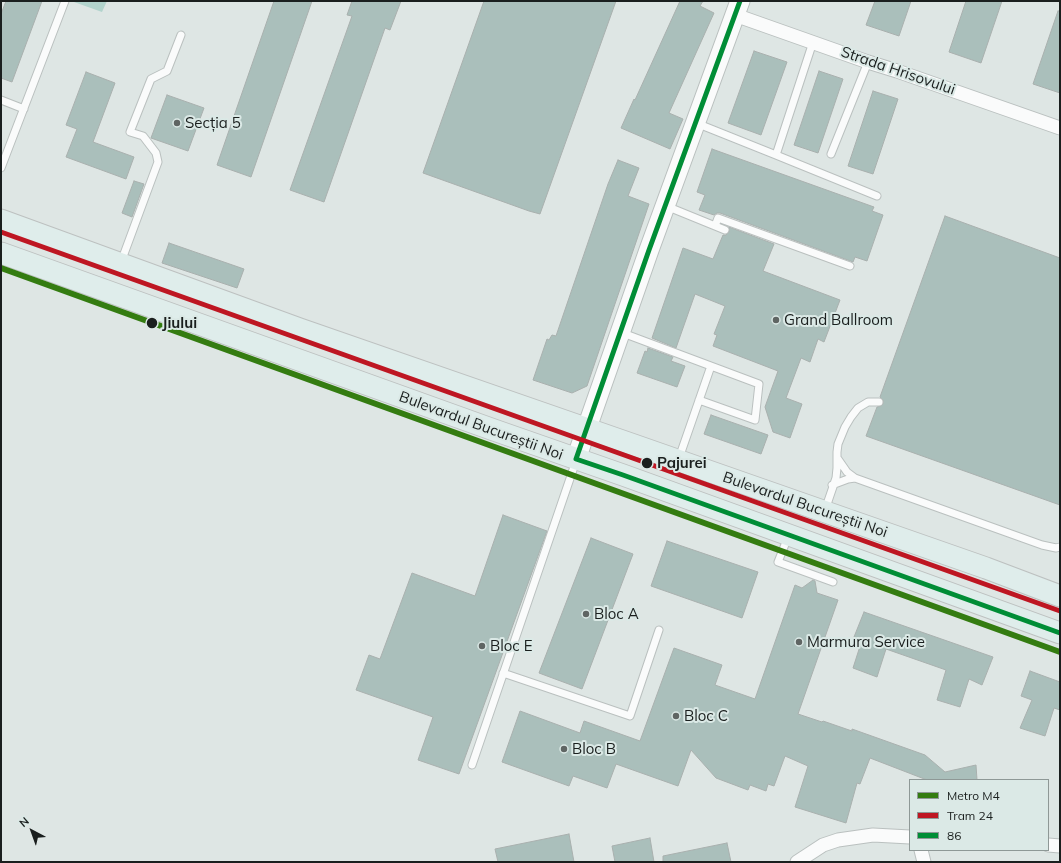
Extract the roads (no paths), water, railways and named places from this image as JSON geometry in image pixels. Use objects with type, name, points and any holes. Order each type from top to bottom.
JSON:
[{"type":"main road","name":"Bulevardul Bucureștii Noi","points":[[1,220],[300,329],[986,568],[1060,596]]},
{"type":"main road","name":"Bulevardul Bucureștii Noi","points":[[1,253],[1060,633]]},
{"type":"main road","points":[[286,355],[300,329]]},
{"type":"street","name":"Strada Hrisovului","points":[[737,8],[813,42],[1060,128]]},
{"type":"street","points":[[576,459],[664,206],[737,8]]},
{"type":"street","points":[[797,862],[823,845],[838,840],[873,835],[909,837]]},
{"type":"street","points":[[1049,845],[1060,846]]},
{"type":"street","points":[[921,851],[924,862]]},
{"type":"lane","points":[[1,168],[65,1]]},
{"type":"lane","points":[[120,264],[158,162],[156,153],[143,136],[130,132],[151,79],[167,70],[181,35]]},
{"type":"lane","points":[[776,155],[813,42]]},
{"type":"lane","points":[[831,154],[868,62]]},
{"type":"lane","points":[[1,100],[24,108]]},
{"type":"lane","points":[[695,122],[877,196]]},
{"type":"lane","points":[[664,206],[725,230]]},
{"type":"lane","points":[[715,226],[718,218],[850,266]]},
{"type":"lane","points":[[620,332],[760,384],[755,420],[700,400]]},
{"type":"lane","points":[[678,461],[711,366]]},
{"type":"lane","points":[[825,512],[832,485],[836,478],[838,459],[837,452],[841,435],[858,408],[868,402],[879,402]]},
{"type":"lane","points":[[472,766],[576,459]]},
{"type":"lane","points":[[838,459],[847,472],[855,478],[1042,545],[1056,548],[1060,547]]},
{"type":"lane","points":[[832,485],[855,478]]},
{"type":"lane","points":[[789,535],[778,562],[833,582]]},
{"type":"lane","points":[[504,673],[630,716],[659,630]]},
{"type":"metro line","name":"M4","points":[[1,268],[1060,652]]},
{"type":"tram line","name":"24","points":[[1,232],[1060,611]]},
{"type":"place","name":"Secția 5","points":[[177,123]]},
{"type":"place","name":"Grand Ballroom","points":[[776,320]]},
{"type":"place","name":"Jiului","points":[[152,323]]},
{"type":"place","name":"Pajurei","points":[[647,463]]},
{"type":"place","name":"Bloc A","points":[[586,614]]},
{"type":"place","name":"Marmura Service","points":[[799,642]]},
{"type":"place","name":"Bloc E","points":[[482,646]]},
{"type":"place","name":"Bloc C","points":[[676,716]]},
{"type":"place","name":"Bloc B","points":[[564,749]]}]
